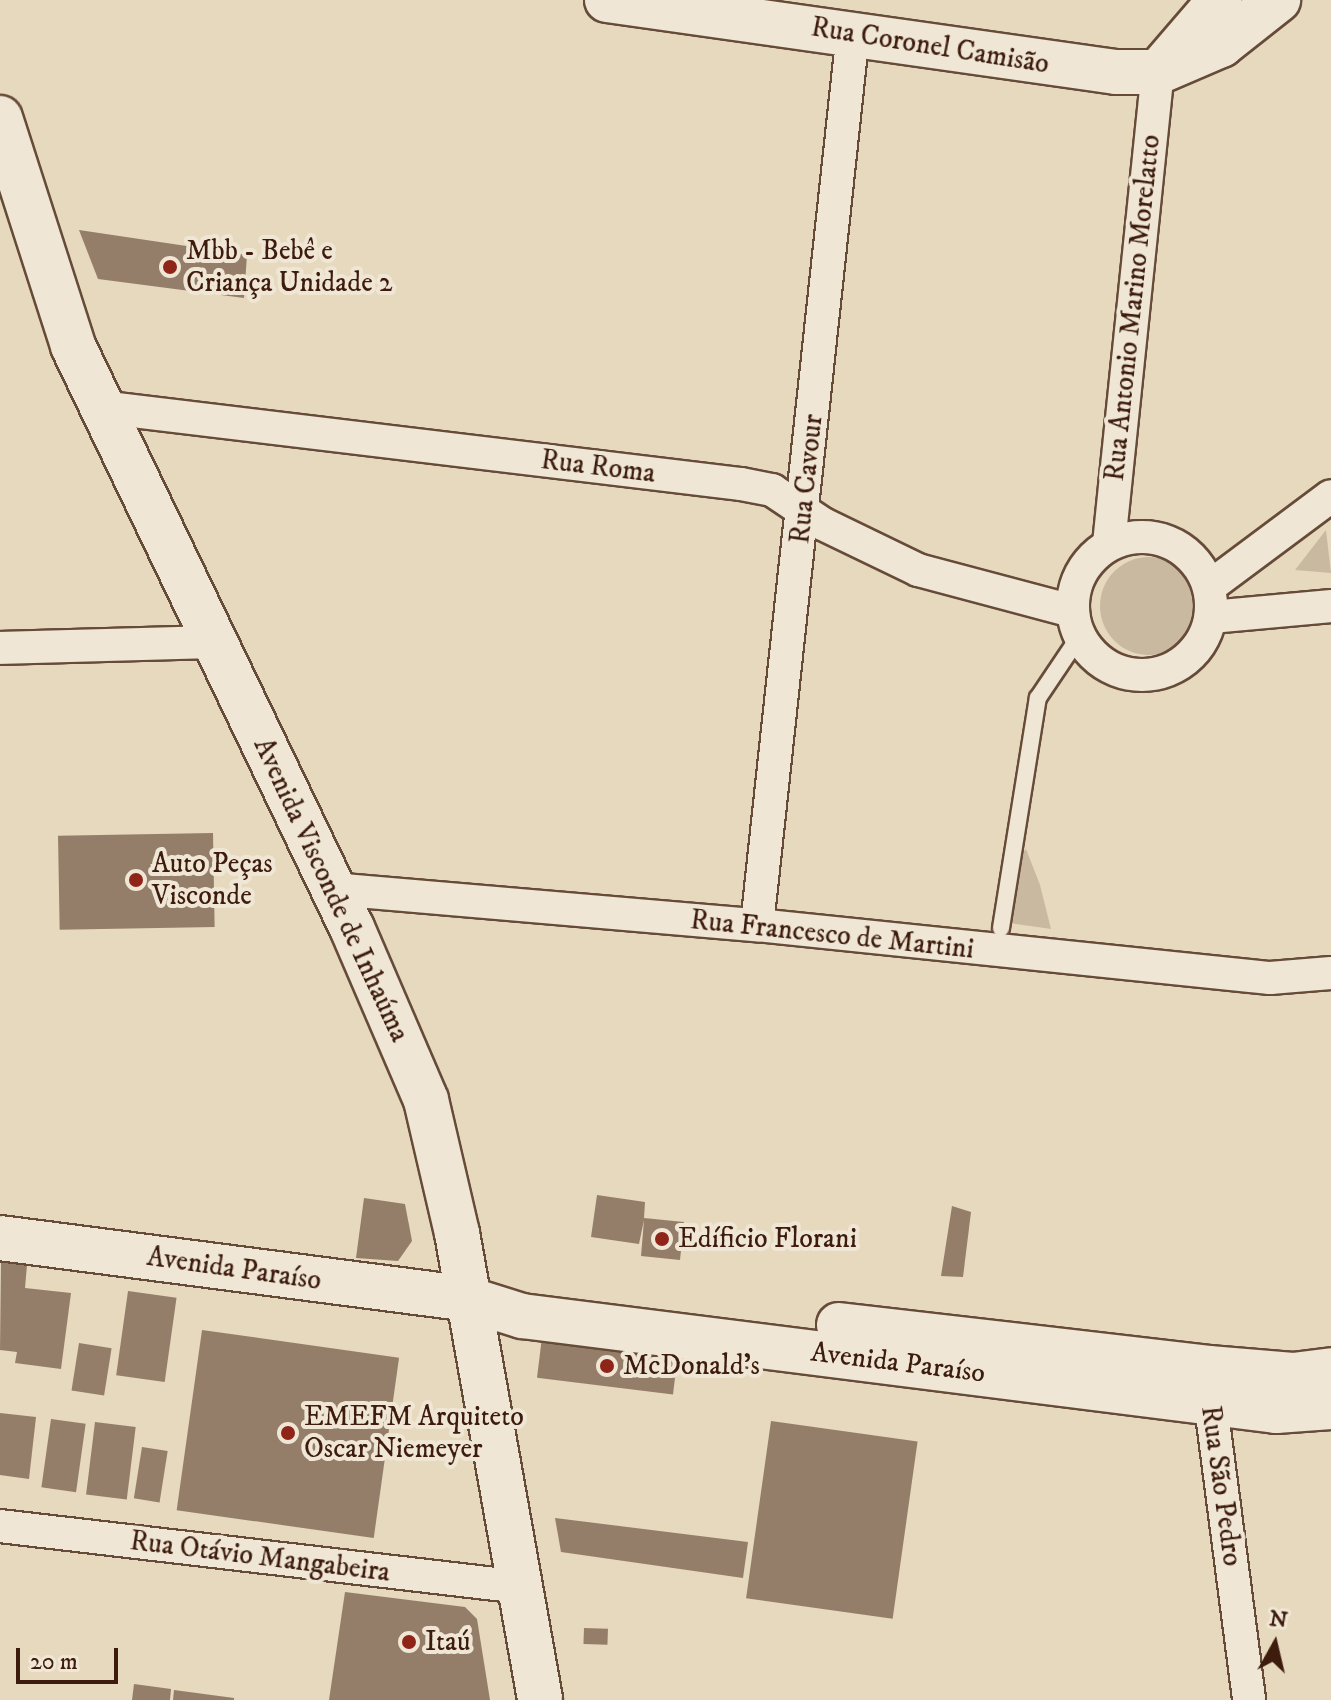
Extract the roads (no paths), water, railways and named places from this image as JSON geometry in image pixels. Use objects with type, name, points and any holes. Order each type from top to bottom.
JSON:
[{"type":"main road","name":"Rua Coronel Camisão","points":[[607,0],[672,4],[1076,68],[1158,72]]},
{"type":"main road","points":[[1158,72],[1220,0]]},
{"type":"main road","points":[[1158,72],[1221,45],[1278,0]]},
{"type":"main road","name":"Avenida Visconde de Inhaúma","points":[[0,118],[7,177],[100,407],[333,889],[426,1100],[468,1299],[540,1700]]},
{"type":"main road","name":"Avenida Paraíso","points":[[0,1238],[468,1299],[522,1316],[1208,1385],[1331,1370]]},
{"type":"main road","name":"Avenida Paraíso","points":[[1208,1385],[1276,1411],[1331,1407]]},
{"type":"street","name":"Rua Cavour","points":[[757,925],[805,510],[853,33]]},
{"type":"street","name":"Rua Antonio Marino Morelatto","points":[[1109,544],[1158,72]]},
{"type":"street","name":"Rua Roma","points":[[100,407],[772,490],[918,570],[1076,624]]},
{"type":"street","points":[[1210,602],[1331,496]]},
{"type":"street","points":[[1133,537],[1158,538],[1180,548],[1198,565],[1210,602],[1202,640],[1187,659],[1165,671],[1140,675],[1116,670],[1095,657],[1076,624],[1075,584],[1088,560],[1109,544],[1133,537]]},
{"type":"street","points":[[1210,602],[1331,606]]},
{"type":"street","points":[[0,648],[216,642]]},
{"type":"street","name":"Rua Francesco de Martini","points":[[333,889],[757,925],[1270,978],[1331,973]]},
{"type":"street","name":"Rua São Pedro","points":[[1208,1385],[1249,1700]]},
{"type":"street","name":"Rua Otávio Mangabeira","points":[[0,1526],[521,1587]]},
{"type":"lane","points":[[1001,928],[1038,698],[1076,624]]},
{"type":"place","name":"Mbb - Bebê e Criança Unidade 2","points":[[170,267]]},
{"type":"place","name":"Auto Peças Visconde","points":[[136,880]]},
{"type":"place","name":"Edíficio Florani","points":[[662,1239]]},
{"type":"place","name":"McDonald's","points":[[607,1366]]},
{"type":"place","name":"EMEFM Arquiteto Oscar Niemeyer","points":[[288,1433]]},
{"type":"place","name":"Itaú","points":[[409,1642]]}]
